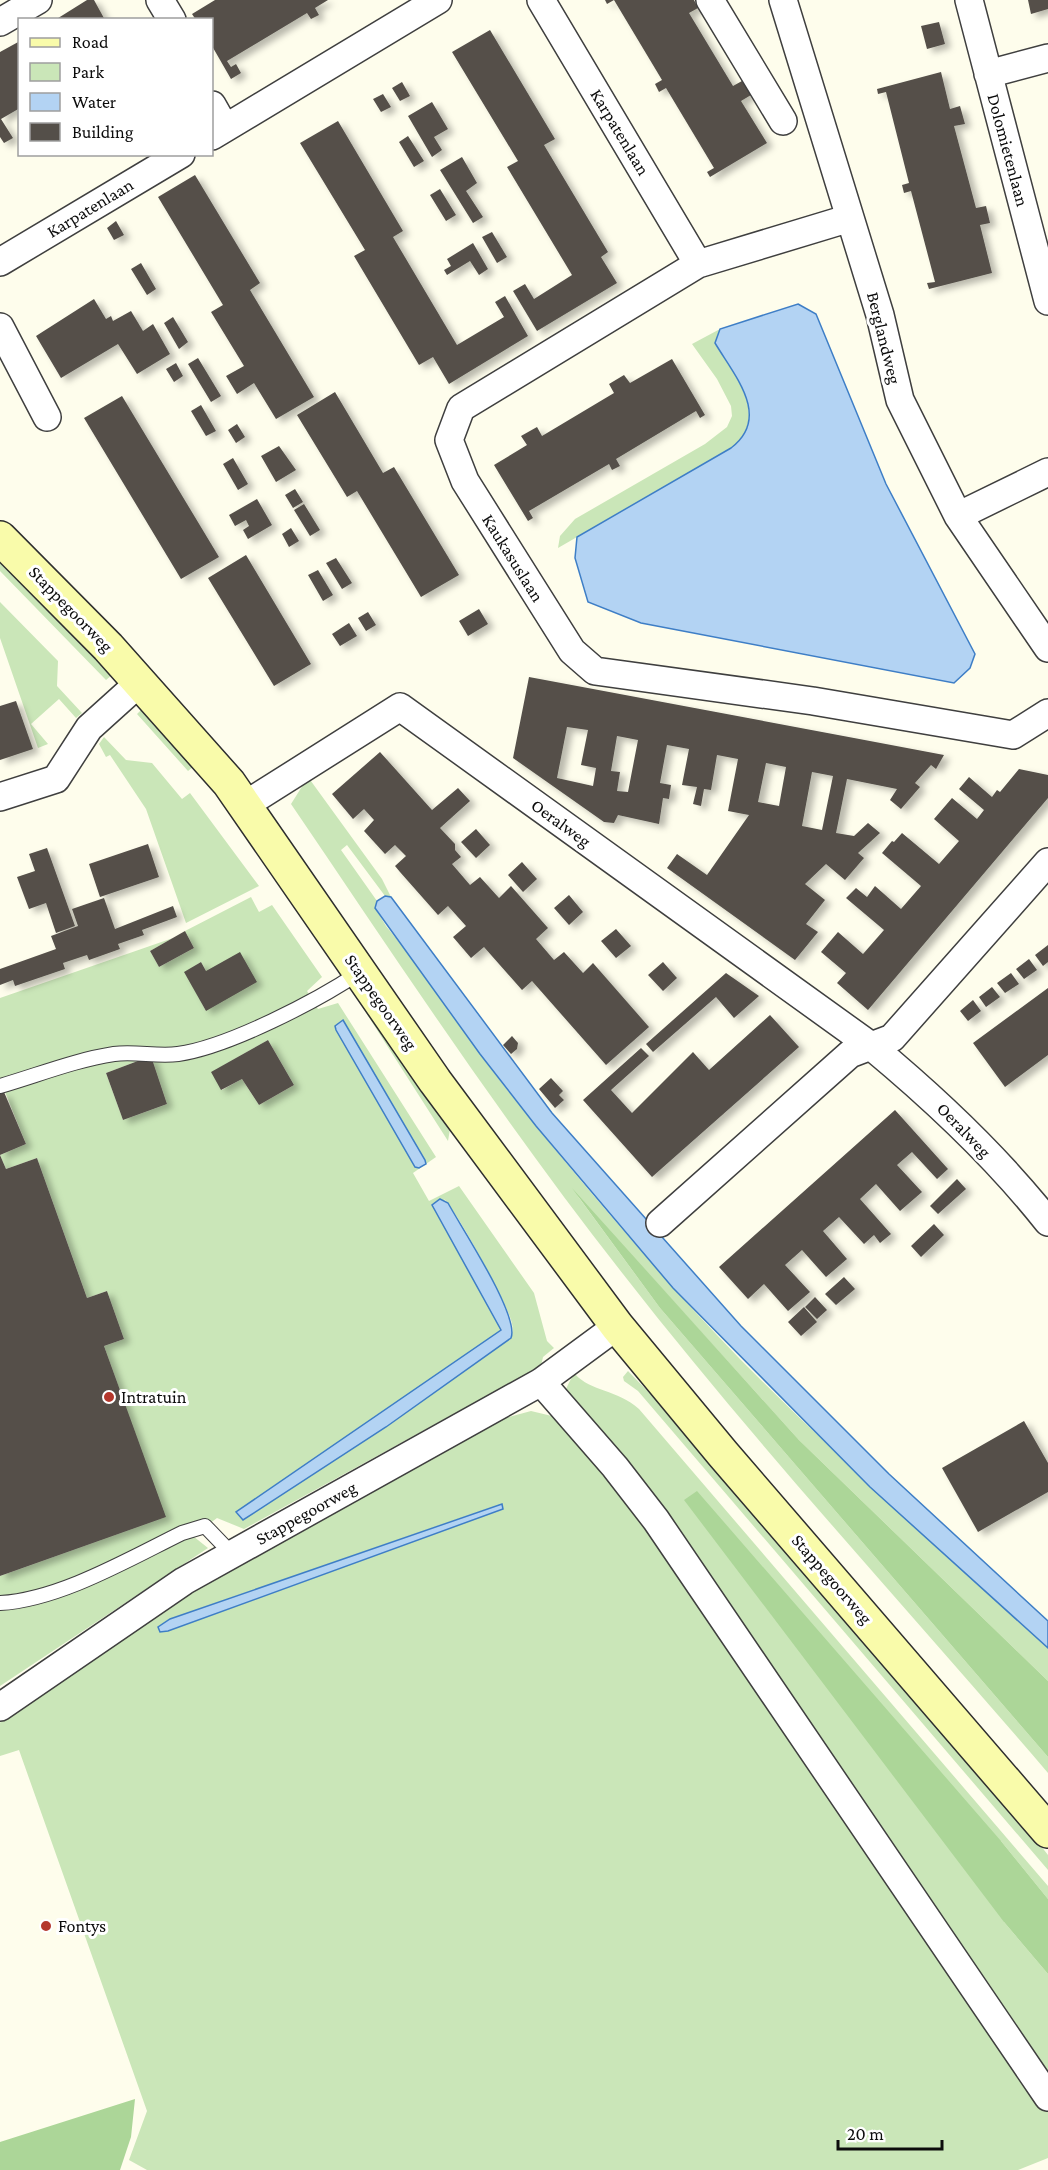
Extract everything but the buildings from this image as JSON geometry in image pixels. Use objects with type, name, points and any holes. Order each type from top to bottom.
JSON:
[{"type":"street","points":[[0,22],[38,0]]},
{"type":"street","points":[[160,0],[171,18]]},
{"type":"street","points":[[213,110],[218,132],[438,0]]},
{"type":"street","name":"Karpatenlaan","points":[[541,0],[698,264]]},
{"type":"street","points":[[710,0],[783,121]]},
{"type":"street","name":"Berglandweg","points":[[783,0],[880,315],[900,400],[958,516],[1048,648]]},
{"type":"street","name":"Dolomietenlaan","points":[[969,0],[1048,301]]},
{"type":"street","points":[[988,74],[1048,58]]},
{"type":"street","name":"Karpatenlaan","points":[[0,262],[178,156]]},
{"type":"street","name":"Kaukasuslaan","points":[[850,218],[698,264],[461,408],[450,440],[465,481],[572,651],[595,671],[813,701],[1013,735],[1048,713]]},
{"type":"street","points":[[0,327],[47,417]]},
{"type":"street","points":[[958,516],[1048,472]]},
{"type":"street","name":"Stappegoorweg","points":[[0,538],[189,734],[245,805],[486,1153],[617,1326],[723,1454],[1048,1830]]},
{"type":"street","points":[[0,797],[57,779],[89,728],[140,682]]},
{"type":"street","name":"Oeralweg","points":[[245,805],[400,707],[871,1046],[939,1102],[1030,1199],[1048,1222]]},
{"type":"street","points":[[660,1223],[850,1054],[892,1038],[1048,862]]},
{"type":"street","name":"Stappegoorweg","points":[[0,1707],[184,1581],[541,1382],[617,1326]]},
{"type":"street","points":[[541,1382],[615,1467],[656,1520],[1048,2097]]},
{"type":"lane","points":[[0,1086],[62,1066],[115,1054],[146,1052],[176,1055],[210,1046],[329,993],[360,972]]},
{"type":"lane","points":[[0,1603],[23,1602],[50,1594],[182,1533],[205,1526],[232,1554]]},
{"type":"green space","points":[[720,329],[715,343],[739,382],[749,410],[748,423],[743,436],[731,448],[558,548],[560,536],[575,519],[705,444],[727,427],[732,416],[731,406],[717,379],[692,344]]},
{"type":"green space","points":[[0,560],[112,675],[106,680],[0,571]]},
{"type":"green space","points":[[0,602],[58,661],[57,686],[82,713],[76,718],[59,699],[31,724],[48,744],[38,748],[0,638]]},
{"type":"green space","points":[[143,708],[194,766],[188,771],[137,714]]},
{"type":"green space","points":[[104,737],[126,760],[152,763],[182,799],[190,793],[259,886],[186,923],[146,809],[110,755],[106,757],[99,744]]},
{"type":"green space","points":[[308,777],[382,879],[391,897],[385,896],[347,845],[341,850],[377,901],[375,908],[386,926],[502,1083],[597,1200],[671,1285],[761,1380],[855,1471],[1048,1648],[1048,1681],[799,1440],[577,1195],[660,1308],[1048,1757],[1048,1773],[726,1401],[579,1217],[453,1042],[291,804]]},
{"type":"green space","points":[[251,897],[259,912],[272,905],[322,977],[307,991],[318,1009],[338,1003],[436,1157],[413,1173],[429,1201],[459,1186],[534,1293],[547,1341],[554,1348],[543,1357],[541,1366],[244,1529],[217,1518],[193,1536],[208,1548],[0,1686],[0,1576],[165,1517],[104,1346],[124,1339],[107,1291],[87,1298],[37,1158],[6,1169],[0,1155],[26,1144],[5,1092],[0,1094],[0,998],[173,938],[150,951],[159,967],[194,948],[185,931]],"holes":[[[201,962],[206,971],[206,1011],[185,972]],[[268,1040],[294,1085],[259,1105],[242,1079],[222,1090],[212,1072]],[[151,1056],[167,1104],[123,1120],[106,1073]],[[444,1199],[470,1238],[500,1295],[512,1322],[511,1338],[386,1427],[243,1520],[236,1512],[502,1330]]]},
{"type":"green space","points":[[365,1006],[450,1129],[448,1141],[363,1008]]},
{"type":"green space","points":[[572,1188],[799,1440],[1048,1681],[1048,1757],[660,1308]]},
{"type":"green space","points":[[628,1371],[664,1408],[1022,1822],[1048,1855],[1048,1870],[638,1391],[624,1381],[623,1377]]},
{"type":"green space","points":[[575,1374],[581,1380],[631,1402],[639,1409],[1048,1886],[1048,1899],[1001,1841],[1004,1922],[1048,1974],[1048,2158],[1018,2170],[147,2170],[129,2160],[147,2111],[19,1750],[0,1756],[0,1723],[5,1714],[190,1593],[310,1522],[502,1419],[531,1411],[556,1417]],"holes":[[[501,1504],[158,1627],[170,1619]]]},
{"type":"green space","points":[[697,1491],[1001,1841],[1048,1899],[1048,1974],[1004,1922],[684,1500]]},
{"type":"green space","points":[[135,2099],[131,2137],[120,2170],[0,2170],[0,2142]]},
{"type":"water","points":[[798,304],[816,314],[886,484],[975,654],[970,668],[954,683],[641,623],[588,602],[575,558],[577,537],[731,448],[743,436],[748,423],[749,410],[739,382],[715,343],[720,329]]},
{"type":"water","points":[[385,896],[391,897],[552,1113],[741,1326],[889,1474],[1048,1621],[1048,1648],[870,1487],[673,1288],[536,1126],[480,1054],[375,908],[377,901]]},
{"type":"water","points":[[343,1020],[425,1160],[426,1164],[419,1168],[415,1167],[336,1030],[335,1026]]},
{"type":"water","points":[[440,1199],[448,1203],[498,1292],[507,1311],[511,1338],[386,1427],[243,1520],[236,1512],[501,1330],[432,1205]]},
{"type":"water","points":[[502,1504],[503,1509],[168,1631],[160,1632],[158,1627],[170,1619]]},
{"type":"place","name":"Intratuin","points":[[109,1397]]},
{"type":"place","name":"Fontys","points":[[46,1926]]}]
